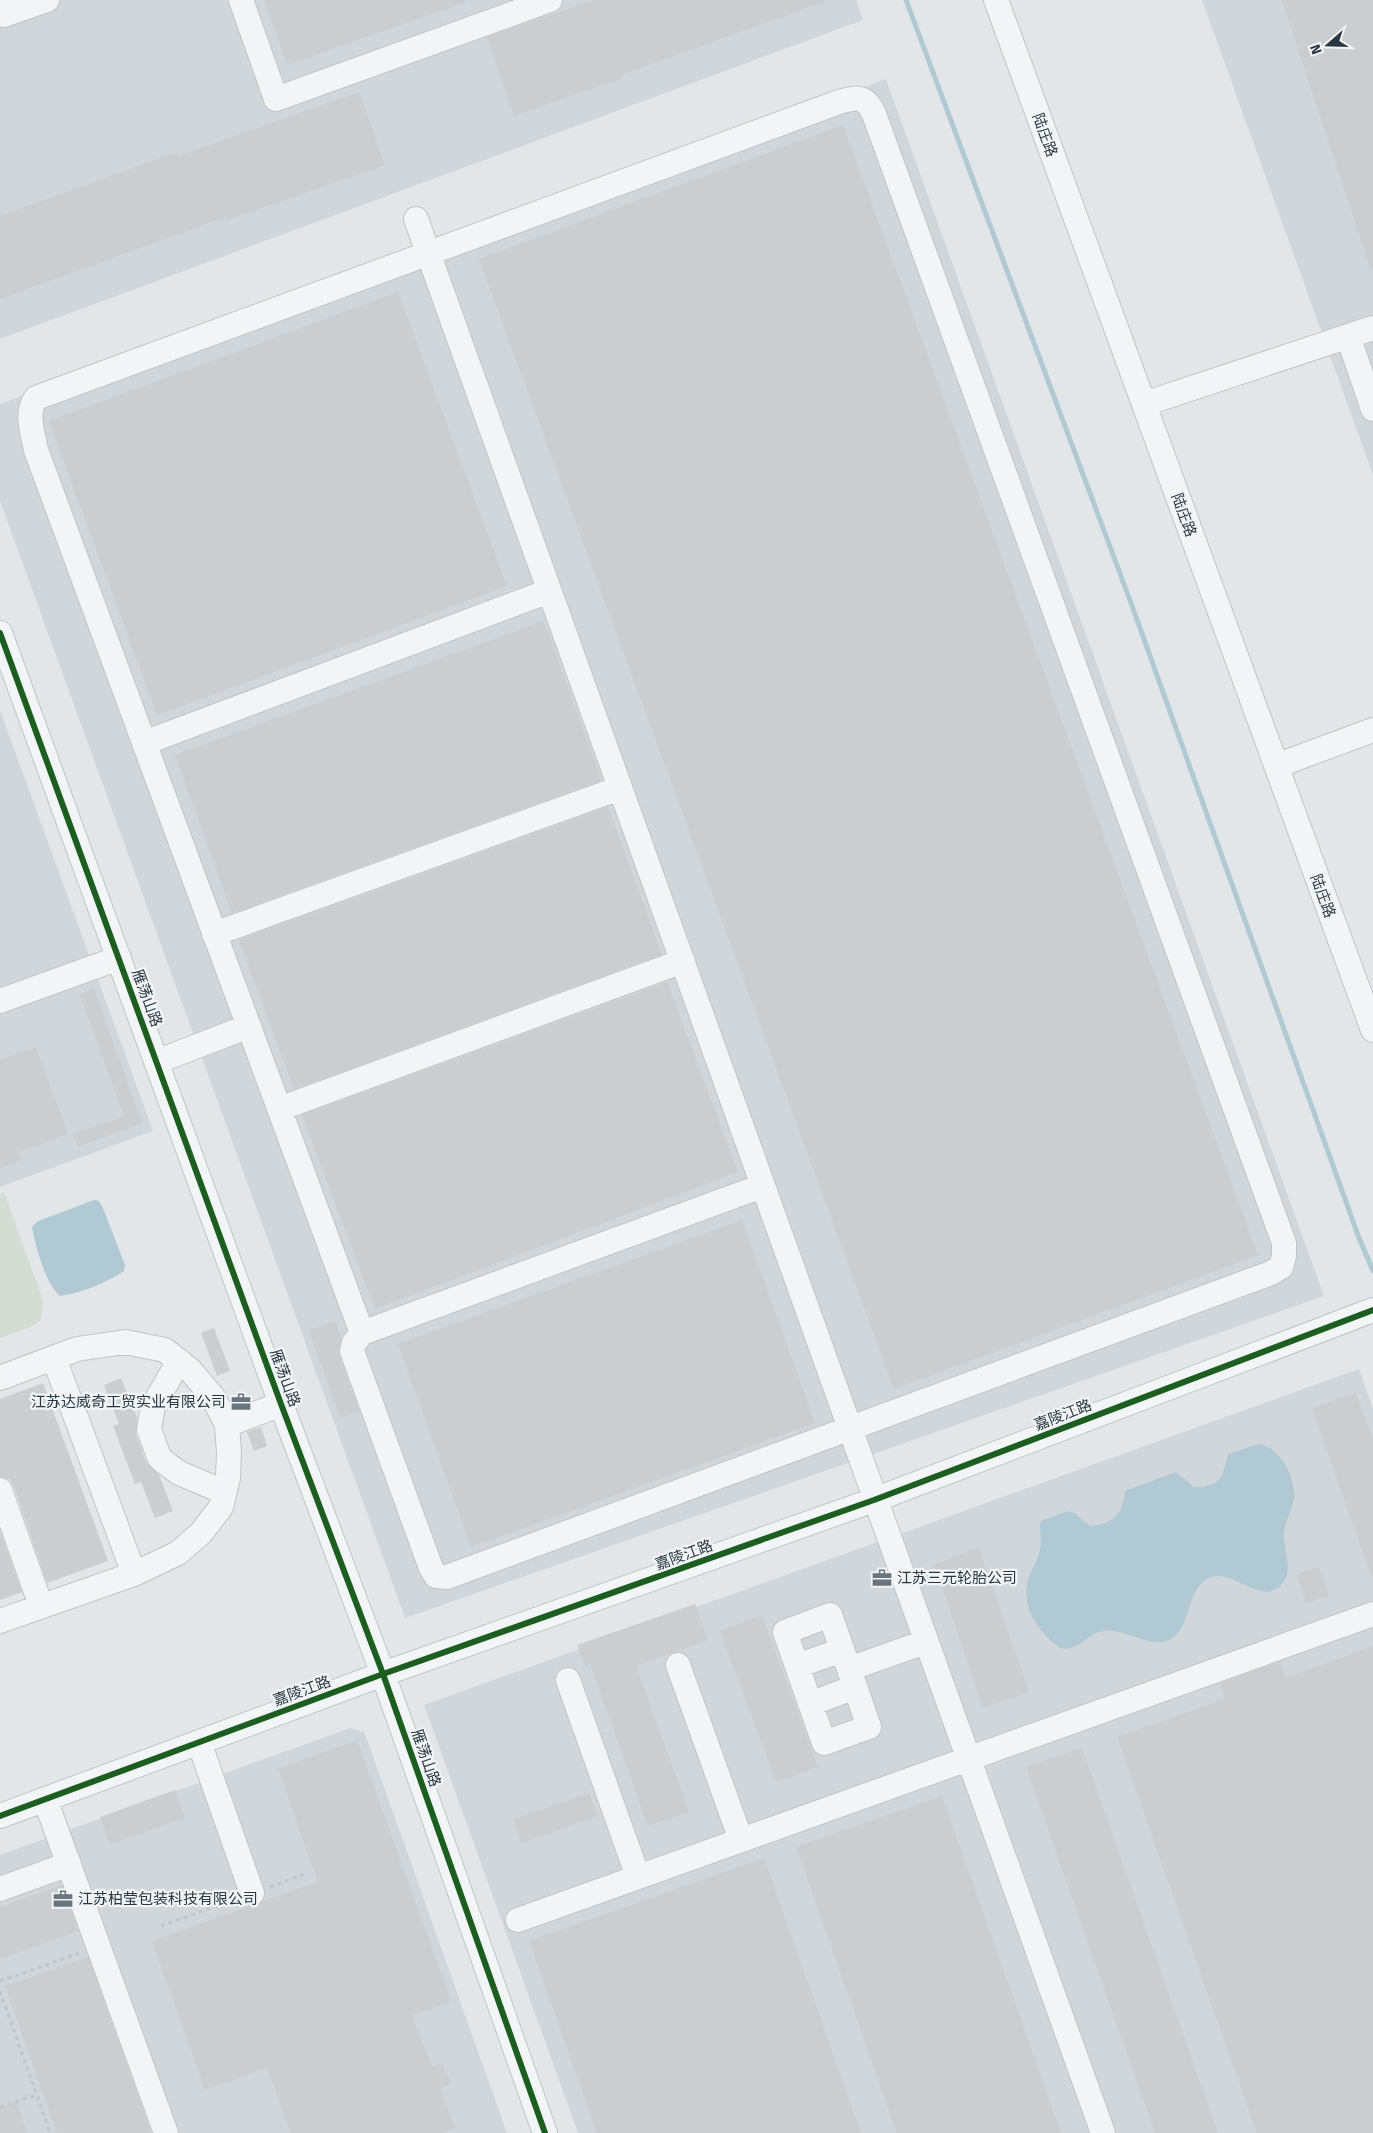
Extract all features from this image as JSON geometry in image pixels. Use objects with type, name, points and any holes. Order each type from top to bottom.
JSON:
[{"type":"street","points":[[0,5],[4,15],[47,0]]},
{"type":"street","points":[[241,0],[276,100],[550,0]]},
{"type":"street","name":"陆庄路","points":[[996,0],[1373,1030]]},
{"type":"street","points":[[362,1333],[36,450],[30,414],[31,404],[36,398],[853,98],[863,99],[869,104],[1284,1243],[1284,1256],[1281,1266],[1271,1272],[457,1574],[447,1577],[436,1576],[431,1568],[352,1351],[354,1343],[362,1333],[762,1186]]},
{"type":"street","points":[[416,218],[684,962],[848,1428],[1103,2133]]},
{"type":"street","points":[[1144,404],[1373,328]]},
{"type":"street","points":[[1348,336],[1373,409]]},
{"type":"street","points":[[144,743],[549,591]]},
{"type":"street","name":"雁荡山路","points":[[0,633],[281,1404],[383,1674],[545,2133]]},
{"type":"street","points":[[1276,766],[1373,730]]},
{"type":"street","points":[[214,934],[620,788]]},
{"type":"street","points":[[0,1000],[119,958]]},
{"type":"street","points":[[280,1109],[684,962]]},
{"type":"street","points":[[156,1062],[249,1026]]},
{"type":"street","name":"嘉陵江路","points":[[0,1816],[383,1674],[874,1500],[1373,1310]]},
{"type":"street","points":[[0,1378],[76,1349],[125,1342],[165,1350],[190,1370],[212,1397],[227,1425],[230,1452],[228,1478],[221,1507],[201,1533],[178,1554],[134,1574],[0,1621]]},
{"type":"street","points":[[54,1358],[134,1574]]},
{"type":"street","points":[[179,1361],[153,1406],[149,1429],[159,1457],[163,1461],[191,1479],[224,1492]]},
{"type":"street","points":[[227,1425],[281,1404]]},
{"type":"street","points":[[0,1490],[41,1606]]},
{"type":"street","points":[[518,1920],[1373,1614]]},
{"type":"street","points":[[830,1615],[849,1669],[870,1727],[824,1743],[785,1632],[830,1615]]},
{"type":"street","points":[[810,1704],[849,1669],[925,1642]]},
{"type":"street","points":[[678,1665],[741,1840]]},
{"type":"street","points":[[797,1666],[849,1669]]},
{"type":"street","points":[[568,1680],[638,1877]]},
{"type":"street","points":[[199,1742],[252,1893]]},
{"type":"street","points":[[45,1799],[166,2133]]},
{"type":"street","points":[[0,1889],[69,1864]]},
{"type":"path","points":[[0,1981],[98,1946]]},
{"type":"path","points":[[0,1993],[50,2133]]},
{"type":"path","points":[[0,2108],[37,2095]]},
{"type":"shaded area","points":[[0,0],[856,0],[863,20],[0,339]]},
{"type":"shaded area","points":[[1202,0],[1373,0],[1373,475]]},
{"type":"shaded area","points":[[886,79],[1324,1296],[405,1618],[0,501],[0,404]]},
{"type":"shaded area","points":[[0,710],[153,1131],[0,1187]]},
{"type":"shaded area","points":[[4,1192],[43,1300],[41,1320],[31,1327],[0,1338],[0,1194]]},
{"type":"shaded area","points":[[1359,1369],[1373,1409],[1373,2133],[578,2133],[424,1705]]},
{"type":"shaded area","points":[[350,1728],[364,1732],[368,1742],[507,2133],[0,2133],[0,1855]]},
{"type":"water","points":[[94,1200],[99,1201],[103,1208],[125,1265],[124,1271],[93,1287],[60,1296],[55,1291],[46,1274],[38,1254],[32,1227],[38,1221]]},
{"type":"water","points":[[1258,1444],[1273,1450],[1280,1457],[1289,1473],[1294,1491],[1293,1504],[1284,1531],[1288,1569],[1287,1575],[1280,1586],[1272,1591],[1263,1592],[1227,1577],[1209,1578],[1202,1583],[1193,1596],[1178,1633],[1170,1640],[1161,1642],[1151,1642],[1122,1633],[1103,1631],[1092,1635],[1075,1647],[1062,1649],[1040,1630],[1030,1612],[1026,1593],[1028,1579],[1040,1550],[1040,1523],[1043,1520],[1068,1511],[1074,1513],[1090,1526],[1105,1523],[1111,1520],[1119,1511],[1125,1491],[1176,1472],[1194,1487],[1203,1487],[1215,1483],[1222,1476],[1228,1454]]},
{"type":"building","points":[[264,0],[466,0],[466,2],[287,65]]},
{"type":"building","points":[[593,0],[824,0],[824,2],[621,75],[622,78],[514,116],[487,37]]},
{"type":"building","points":[[1282,0],[1373,0],[1373,268],[1370,268]]},
{"type":"building","points":[[359,92],[385,165],[228,220],[226,217],[0,299],[0,216],[177,152],[178,156]]},
{"type":"building","points":[[843,125],[1258,1255],[894,1389],[479,259]]},
{"type":"building","points":[[398,292],[507,586],[157,715],[49,421]]},
{"type":"building","points":[[544,621],[601,779],[599,781],[232,913],[175,755]]},
{"type":"building","points":[[608,807],[662,954],[294,1089],[239,940]]},
{"type":"building","points":[[667,982],[738,1172],[375,1309],[302,1115]]},
{"type":"building","points":[[94,989],[142,1123],[78,1147],[73,1134],[124,1116],[80,995]]},
{"type":"building","points":[[36,1047],[68,1134],[19,1152],[22,1160],[0,1168],[0,1060]]},
{"type":"building","points":[[742,1220],[815,1423],[471,1547],[398,1344]]},
{"type":"building","points":[[336,1321],[341,1338],[339,1356],[359,1411],[340,1418],[309,1330]]},
{"type":"building","points":[[214,1328],[230,1371],[217,1376],[201,1333]]},
{"type":"building","points":[[121,1378],[137,1418],[136,1434],[146,1462],[159,1475],[173,1511],[155,1518],[141,1482],[135,1484],[113,1426],[119,1424],[104,1385]]},
{"type":"building","points":[[43,1383],[108,1561],[47,1583],[13,1485],[9,1479],[0,1477],[0,1399]]},
{"type":"building","points":[[1356,1393],[1373,1440],[1373,1576],[1371,1576],[1312,1408]]},
{"type":"building","points":[[261,1427],[267,1446],[254,1451],[247,1432]]},
{"type":"building","points":[[0,1531],[22,1592],[0,1600]]},
{"type":"building","points":[[979,1548],[1029,1692],[983,1708],[934,1564]]},
{"type":"building","points":[[1319,1567],[1329,1596],[1306,1603],[1297,1574]]},
{"type":"building","points":[[695,1604],[708,1640],[636,1666],[689,1812],[648,1826],[590,1664],[585,1666],[577,1645]]},
{"type":"building","points":[[762,1615],[818,1767],[776,1782],[720,1631]]},
{"type":"building","points":[[1373,1646],[1373,2133],[1257,2133],[1117,1737],[1225,1699],[1220,1683],[1280,1662],[1285,1678]]},
{"type":"building","points":[[357,1740],[451,2001],[412,2016],[432,2067],[442,2063],[451,2084],[440,2088],[455,2128],[442,2133],[291,2133],[267,2068],[205,2090],[152,1941],[249,1906],[257,1906],[263,1901],[318,1882],[278,1769]]},
{"type":"building","points":[[1082,1748],[1218,2133],[1155,2133],[1026,1767]]},
{"type":"building","points":[[175,1790],[185,1818],[110,1844],[100,1817]]},
{"type":"building","points":[[589,1793],[598,1816],[521,1843],[513,1819]]},
{"type":"building","points":[[942,1796],[1061,2133],[897,2133],[796,1847]]},
{"type":"building","points":[[764,1858],[861,2133],[597,2133],[529,1941]]},
{"type":"building","points":[[62,1885],[78,1931],[0,1959],[0,1907]]},
{"type":"building","points":[[88,1957],[151,2133],[57,2133],[5,1986]]},
{"type":"building","points":[[16,2102],[27,2133],[0,2133],[0,2108]]},
{"type":"waterway","points":[[906,0],[1131,603],[1359,1238],[1373,1271]]},
{"type":"cycle path","points":[[0,633],[281,1404],[383,1674],[545,2133]]},
{"type":"cycle path","points":[[0,1816],[383,1674],[874,1500],[1373,1310]]},
{"type":"place","name":"江苏达威奇工贸实业有限公司","points":[[241,1402]]},
{"type":"place","name":"江苏三元轮胎公司","points":[[882,1578]]},
{"type":"place","name":"江苏柏莹包装科技有限公司","points":[[63,1899]]}]
